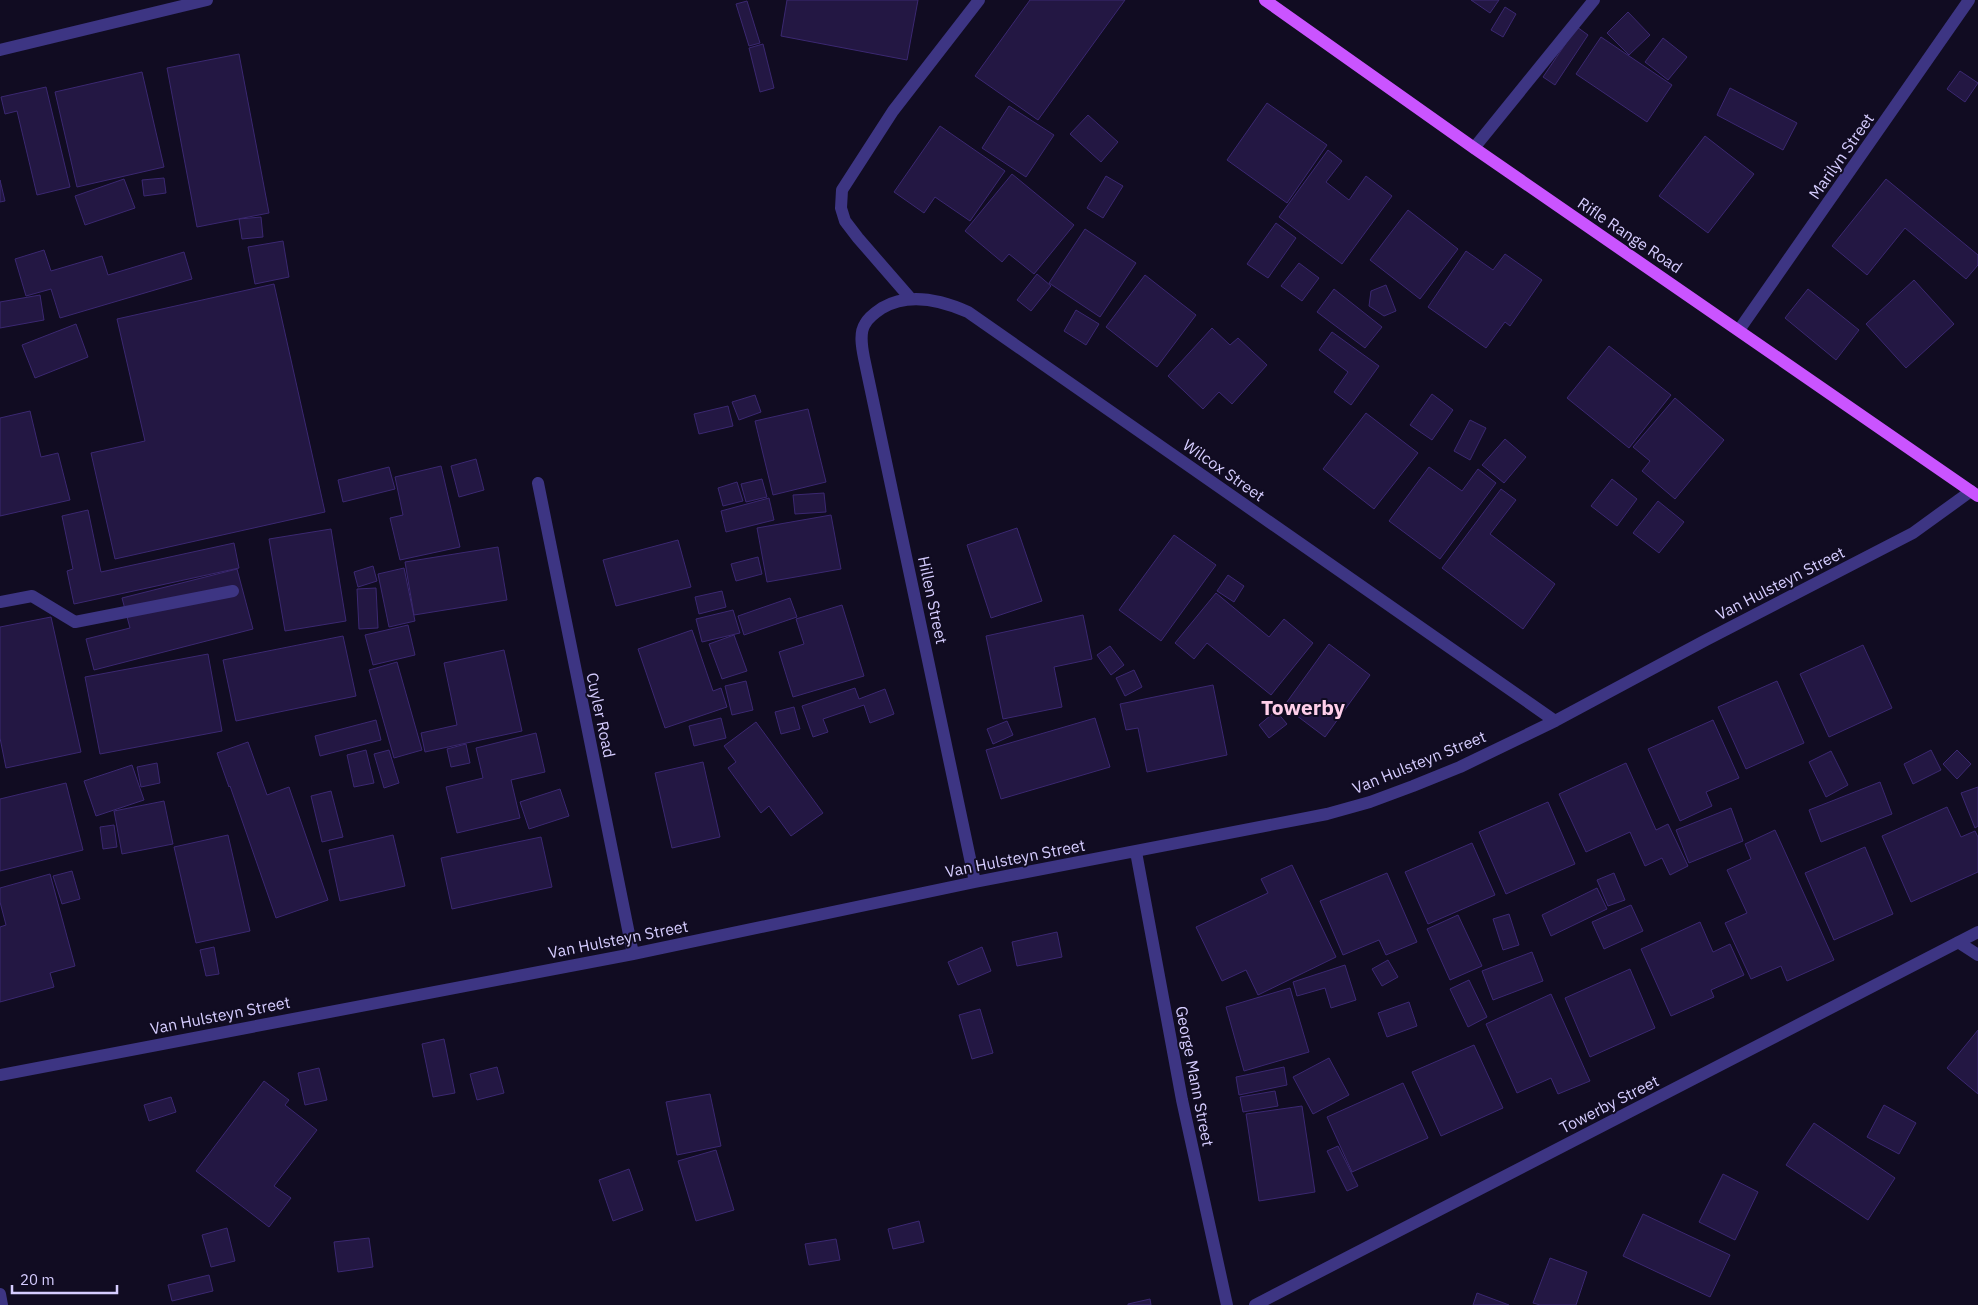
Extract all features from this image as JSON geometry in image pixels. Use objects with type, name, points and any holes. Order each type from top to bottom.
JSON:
[{"type":"main road","name":"Rifle Range Road","points":[[1265,0],[1474,148],[1974,493]]},
{"type":"street","points":[[0,50],[207,0]]},
{"type":"street","points":[[911,299],[858,238],[845,220],[841,208],[842,190],[893,110],[979,0]]},
{"type":"street","points":[[1474,148],[1594,0]]},
{"type":"street","name":"Marilyn Street","points":[[1738,330],[1969,0]]},
{"type":"street","name":"Wilcox Street","points":[[864,324],[876,312],[892,303],[911,299],[930,299],[949,303],[968,312],[1555,721]]},
{"type":"street","name":"Hillen Street","points":[[864,324],[862,341],[864,358],[975,882]]},
{"type":"street","name":"Cuyler Road","points":[[538,483],[633,954]]},
{"type":"street","name":"Van Hulsteyn Street","points":[[0,1075],[633,954],[975,882],[1326,814],[1370,802],[1460,766],[1555,721],[1706,640],[1913,533],[1974,493]]},
{"type":"street","points":[[0,602],[32,596],[75,622],[233,591]]},
{"type":"street","name":"George Mann Street","points":[[1136,852],[1182,1100],[1227,1305]]},
{"type":"street","name":"Towerby Street","points":[[1254,1305],[1978,932]]},
{"type":"street","points":[[1958,942],[1978,955]]},
{"type":"street","points":[[0,1294],[2,1305]]},
{"type":"building","points":[[787,0],[918,0],[907,60],[781,36]]},
{"type":"building","points":[[1030,0],[1125,0],[1038,120],[975,76]]},
{"type":"building","points":[[1471,0],[1499,0],[1490,13]]},
{"type":"building","points":[[747,1],[760,43],[749,46],[736,4]]},
{"type":"building","points":[[1505,7],[1516,14],[1503,37],[1491,30]]},
{"type":"building","points":[[1628,12],[1650,35],[1629,55],[1607,33]]},
{"type":"building","points":[[1577,27],[1588,35],[1555,85],[1543,77]]},
{"type":"building","points":[[1601,37],[1672,85],[1647,122],[1576,74]]},
{"type":"building","points":[[1663,38],[1687,57],[1668,80],[1645,62]]},
{"type":"building","points":[[763,44],[774,88],[760,92],[749,48]]},
{"type":"building","points":[[239,54],[269,213],[197,227],[167,68]]},
{"type":"building","points":[[1960,71],[1978,83],[1965,102],[1947,89]]},
{"type":"building","points":[[142,72],[164,167],[77,187],[55,92]]},
{"type":"building","points":[[46,87],[70,187],[37,195],[17,111],[5,114],[1,97]]},
{"type":"building","points":[[1730,88],[1797,123],[1783,150],[1717,115]]},
{"type":"building","points":[[1267,103],[1327,145],[1287,203],[1227,160]]},
{"type":"building","points":[[1009,106],[1054,135],[1026,177],[982,148]]},
{"type":"building","points":[[1088,115],[1118,142],[1101,162],[1070,134]]},
{"type":"building","points":[[940,126],[1005,171],[970,221],[935,197],[924,213],[894,192]]},
{"type":"building","points":[[1705,136],[1754,174],[1708,233],[1659,196]]},
{"type":"building","points":[[1328,150],[1342,161],[1326,182],[1349,200],[1366,176],[1392,196],[1342,264],[1279,217]]},
{"type":"building","points":[[1012,174],[1074,225],[1034,274],[1009,254],[1002,262],[965,231]]},
{"type":"building","points":[[1106,176],[1123,186],[1103,218],[1087,208]]},
{"type":"building","points":[[164,178],[166,193],[144,196],[142,180]]},
{"type":"building","points":[[124,179],[135,208],[85,225],[75,196]]},
{"type":"building","points":[[1886,179],[1978,255],[1978,265],[1966,279],[1905,228],[1867,275],[1832,246]]},
{"type":"building","points":[[0,180],[5,201],[0,202]]},
{"type":"building","points":[[1408,210],[1458,249],[1420,299],[1370,260]]},
{"type":"building","points":[[261,217],[263,237],[242,239],[239,219]]},
{"type":"building","points":[[1276,223],[1296,238],[1268,278],[1247,264]]},
{"type":"building","points":[[1085,229],[1136,263],[1100,317],[1049,283]]},
{"type":"building","points":[[283,241],[289,277],[255,284],[248,247]]},
{"type":"building","points":[[44,250],[51,271],[102,256],[108,275],[184,252],[192,279],[60,318],[51,289],[26,296],[15,259]]},
{"type":"building","points":[[1466,251],[1493,270],[1505,254],[1542,280],[1510,326],[1505,322],[1486,348],[1428,307]]},
{"type":"building","points":[[1299,263],[1319,278],[1302,301],[1281,286]]},
{"type":"building","points":[[1037,274],[1051,286],[1031,311],[1017,300]]},
{"type":"building","points":[[1145,275],[1196,315],[1157,367],[1106,327]]},
{"type":"building","points":[[1914,280],[1954,324],[1906,368],[1866,324]]},
{"type":"building","points":[[274,284],[325,512],[115,559],[91,453],[145,441],[117,319]]},
{"type":"building","points":[[1386,285],[1396,311],[1384,316],[1369,306],[1371,291]]},
{"type":"building","points":[[1334,289],[1382,327],[1365,348],[1317,312]]},
{"type":"building","points":[[1808,289],[1859,330],[1836,360],[1785,318]]},
{"type":"building","points":[[40,295],[44,320],[0,328],[0,302]]},
{"type":"building","points":[[1076,310],[1099,324],[1086,345],[1064,331]]},
{"type":"building","points":[[76,324],[88,357],[35,378],[22,345]]},
{"type":"building","points":[[1212,328],[1230,345],[1238,338],[1267,365],[1232,404],[1219,392],[1203,409],[1168,376]]},
{"type":"building","points":[[1332,332],[1379,366],[1351,405],[1334,392],[1348,372],[1319,350]]},
{"type":"building","points":[[1609,346],[1671,395],[1629,448],[1567,398]]},
{"type":"building","points":[[1432,394],[1453,410],[1432,440],[1410,425]]},
{"type":"building","points":[[755,395],[761,412],[739,420],[732,402]]},
{"type":"building","points":[[1675,398],[1724,440],[1675,499],[1642,471],[1650,461],[1633,447]]},
{"type":"building","points":[[728,406],[733,426],[699,434],[694,414]]},
{"type":"building","points":[[808,409],[826,482],[773,495],[755,421]]},
{"type":"building","points":[[30,411],[41,457],[58,453],[70,500],[0,516],[0,418]]},
{"type":"building","points":[[1366,413],[1418,453],[1374,509],[1323,469]]},
{"type":"building","points":[[1470,420],[1486,428],[1470,460],[1454,451]]},
{"type":"building","points":[[1505,439],[1526,457],[1504,483],[1482,465]]},
{"type":"building","points":[[476,459],[484,490],[459,497],[451,466]]},
{"type":"building","points":[[441,466],[460,547],[400,560],[390,518],[403,515],[395,477]]},
{"type":"building","points":[[389,467],[395,489],[343,502],[338,480]]},
{"type":"building","points":[[1429,467],[1462,491],[1478,469],[1496,483],[1440,559],[1389,521]]},
{"type":"building","points":[[762,479],[767,497],[746,502],[741,484]]},
{"type":"building","points":[[1612,479],[1637,499],[1617,526],[1591,506]]},
{"type":"building","points":[[737,482],[743,501],[723,506],[718,488]]},
{"type":"building","points":[[1501,489],[1516,500],[1490,534],[1555,584],[1523,629],[1442,568]]},
{"type":"building","points":[[824,493],[826,512],[795,514],[793,495]]},
{"type":"building","points":[[769,498],[774,520],[726,532],[721,511]]},
{"type":"building","points":[[1658,501],[1684,522],[1659,553],[1633,533]]},
{"type":"building","points":[[88,510],[101,572],[234,543],[239,568],[74,604],[67,571],[73,569],[62,516]]},
{"type":"building","points":[[831,515],[841,569],[767,582],[757,528]]},
{"type":"building","points":[[1017,528],[1042,601],[991,618],[967,545]]},
{"type":"building","points":[[331,529],[346,621],[285,631],[269,539]]},
{"type":"building","points":[[1174,535],[1216,565],[1161,641],[1119,610]]},
{"type":"building","points":[[678,540],[691,587],[616,606],[603,560]]},
{"type":"building","points":[[498,547],[507,600],[414,615],[405,562]]},
{"type":"building","points":[[758,557],[762,574],[736,581],[731,564]]},
{"type":"building","points":[[373,566],[377,581],[358,587],[354,572]]},
{"type":"building","points":[[404,568],[415,621],[389,627],[378,574]]},
{"type":"building","points":[[237,569],[253,629],[94,670],[86,639],[130,628],[122,598]]},
{"type":"building","points":[[1228,575],[1244,586],[1234,602],[1217,591]]},
{"type":"building","points":[[376,588],[378,628],[359,629],[357,589]]},
{"type":"building","points":[[722,591],[726,607],[699,614],[695,597]]},
{"type":"building","points":[[1216,593],[1269,637],[1284,619],[1313,643],[1271,695],[1207,643],[1194,659],[1175,643]]},
{"type":"building","points":[[790,598],[797,617],[744,635],[738,616]]},
{"type":"building","points":[[842,605],[864,676],[793,697],[779,652],[804,644],[796,619]]},
{"type":"building","points":[[733,610],[740,633],[702,642],[696,619]]},
{"type":"building","points":[[1083,615],[1092,659],[1054,667],[1062,707],[1003,719],[986,636]]},
{"type":"building","points":[[51,617],[81,752],[6,768],[0,738],[0,627]]},
{"type":"building","points":[[408,625],[415,655],[373,665],[365,635]]},
{"type":"building","points":[[692,630],[713,691],[721,688],[727,707],[665,728],[638,649]]},
{"type":"building","points":[[734,635],[747,671],[722,679],[709,644]]},
{"type":"building","points":[[343,636],[356,696],[236,721],[223,660]]},
{"type":"building","points":[[1329,644],[1370,675],[1325,737],[1284,706]]},
{"type":"building","points":[[1863,645],[1892,708],[1829,737],[1800,674]]},
{"type":"building","points":[[1110,646],[1124,665],[1111,675],[1097,655]]},
{"type":"building","points":[[504,650],[522,731],[425,752],[421,733],[457,725],[444,663]]},
{"type":"building","points":[[208,654],[222,731],[100,754],[85,677]]},
{"type":"building","points":[[397,662],[422,750],[394,758],[369,670]]},
{"type":"building","points":[[1134,670],[1142,687],[1125,696],[1116,678]]},
{"type":"building","points":[[746,681],[753,710],[732,715],[725,686]]},
{"type":"building","points":[[1777,681],[1804,743],[1746,769],[1718,707]]},
{"type":"building","points":[[1213,685],[1227,755],[1147,772],[1138,728],[1126,730],[1120,704]]},
{"type":"building","points":[[855,688],[859,699],[885,689],[894,714],[870,723],[864,705],[823,719],[828,732],[813,737],[802,706]]},
{"type":"building","points":[[794,707],[800,729],[781,734],[775,712]]},
{"type":"building","points":[[1276,711],[1287,724],[1269,738],[1259,725]]},
{"type":"building","points":[[721,718],[726,738],[694,746],[689,726]]},
{"type":"building","points":[[1095,718],[1110,767],[1001,799],[986,750]]},
{"type":"building","points":[[376,720],[381,740],[320,756],[315,736]]},
{"type":"building","points":[[1713,720],[1739,778],[1706,792],[1712,806],[1680,821],[1648,749]]},
{"type":"building","points":[[1007,721],[1013,735],[993,744],[987,729]]},
{"type":"building","points":[[756,722],[823,813],[791,836],[769,806],[761,813],[728,768],[736,762],[724,746]]},
{"type":"building","points":[[536,733],[545,772],[511,780],[520,818],[457,833],[446,787],[483,778],[476,748]]},
{"type":"building","points":[[248,742],[267,795],[289,787],[328,900],[276,918],[217,753]]},
{"type":"building","points":[[466,744],[470,763],[451,767],[447,749]]},
{"type":"building","points":[[366,750],[374,783],[354,787],[347,755]]},
{"type":"building","points":[[389,750],[399,783],[384,788],[374,754]]},
{"type":"building","points":[[1931,750],[1941,770],[1913,784],[1904,764]]},
{"type":"building","points":[[1957,750],[1971,764],[1957,779],[1943,764]]},
{"type":"building","points":[[1831,751],[1848,785],[1826,797],[1809,762]]},
{"type":"building","points":[[703,762],[720,837],[672,848],[655,773]]},
{"type":"building","points":[[157,763],[160,783],[141,787],[137,767]]},
{"type":"building","points":[[1626,763],[1656,830],[1668,824],[1688,866],[1670,875],[1662,858],[1645,866],[1630,832],[1586,852],[1559,794]]},
{"type":"building","points":[[132,765],[144,800],[96,816],[84,781]]},
{"type":"building","points":[[1880,782],[1892,814],[1821,842],[1809,810]]},
{"type":"building","points":[[66,783],[83,850],[0,871],[0,799]]},
{"type":"building","points":[[1978,787],[1978,826],[1975,828],[1961,793]]},
{"type":"building","points":[[560,789],[569,816],[529,829],[520,802]]},
{"type":"building","points":[[331,791],[343,837],[322,842],[311,796]]},
{"type":"building","points":[[164,801],[173,844],[122,854],[114,811]]},
{"type":"building","points":[[1548,802],[1575,864],[1506,894],[1479,832]]},
{"type":"building","points":[[1947,807],[1961,837],[1975,831],[1978,837],[1978,872],[1911,902],[1882,836]]},
{"type":"building","points":[[1731,808],[1743,841],[1689,863],[1676,830]]},
{"type":"building","points":[[114,825],[117,847],[103,849],[100,827]]},
{"type":"building","points":[[1775,830],[1834,960],[1787,981],[1781,966],[1751,979],[1725,923],[1747,913],[1727,870],[1751,859],[1745,844]]},
{"type":"building","points":[[228,835],[250,931],[196,943],[174,847]]},
{"type":"building","points":[[393,835],[405,886],[340,901],[329,850]]},
{"type":"building","points":[[541,837],[552,887],[452,909],[441,858]]},
{"type":"building","points":[[1472,843],[1495,895],[1428,924],[1405,872]]},
{"type":"building","points":[[1865,847],[1893,914],[1834,940],[1805,873]]},
{"type":"building","points":[[1292,865],[1336,957],[1258,995],[1246,970],[1222,981],[1196,927],[1268,893],[1261,879]]},
{"type":"building","points":[[72,871],[80,899],[62,904],[53,876]]},
{"type":"building","points":[[1387,873],[1417,942],[1386,955],[1379,940],[1343,955],[1320,901]]},
{"type":"building","points":[[1614,873],[1625,900],[1608,906],[1597,880]]},
{"type":"building","points":[[50,874],[75,966],[50,973],[54,987],[0,1002],[0,927],[6,925],[0,902],[0,888]]},
{"type":"building","points":[[1597,888],[1607,909],[1551,936],[1542,915]]},
{"type":"building","points":[[1631,905],[1643,931],[1604,949],[1592,922]]},
{"type":"building","points":[[1509,914],[1519,945],[1503,950],[1493,919]]},
{"type":"building","points":[[1458,915],[1482,966],[1450,980],[1427,929]]},
{"type":"building","points":[[1700,922],[1713,952],[1730,944],[1744,975],[1711,990],[1714,997],[1671,1016],[1641,949]]},
{"type":"building","points":[[1057,932],[1062,957],[1017,966],[1012,942]]},
{"type":"building","points":[[214,947],[219,974],[206,976],[200,950]]},
{"type":"building","points":[[982,947],[991,971],[958,985],[948,962]]},
{"type":"building","points":[[1532,952],[1543,981],[1493,1000],[1482,971]]},
{"type":"building","points":[[1388,960],[1398,977],[1382,986],[1372,969]]},
{"type":"building","points":[[1345,965],[1356,1000],[1331,1008],[1325,988],[1297,996],[1293,982]]},
{"type":"building","points":[[1630,969],[1655,1028],[1590,1057],[1565,998]]},
{"type":"building","points":[[1469,980],[1487,1017],[1468,1027],[1450,989]]},
{"type":"building","points":[[1290,988],[1309,1052],[1244,1071],[1226,1007]]},
{"type":"building","points":[[1551,994],[1590,1081],[1558,1094],[1551,1078],[1517,1093],[1486,1024]]},
{"type":"building","points":[[1409,1002],[1417,1026],[1387,1037],[1378,1013]]},
{"type":"building","points":[[980,1009],[993,1053],[972,1059],[959,1015]]},
{"type":"building","points":[[1978,1030],[1978,1094],[1947,1068]]},
{"type":"building","points":[[444,1039],[455,1093],[433,1097],[422,1044]]},
{"type":"building","points":[[1474,1045],[1503,1108],[1441,1136],[1412,1072]]},
{"type":"building","points":[[1329,1058],[1349,1095],[1313,1114],[1293,1077]]},
{"type":"building","points":[[497,1067],[504,1093],[477,1100],[470,1074]]},
{"type":"building","points":[[1284,1067],[1287,1085],[1239,1095],[1236,1077]]},
{"type":"building","points":[[319,1068],[327,1100],[305,1105],[298,1073]]},
{"type":"building","points":[[264,1081],[289,1100],[285,1105],[317,1130],[274,1186],[291,1198],[269,1227],[196,1171]]},
{"type":"building","points":[[1403,1083],[1428,1138],[1352,1172],[1327,1117]]},
{"type":"building","points":[[1275,1091],[1278,1106],[1243,1112],[1240,1097]]},
{"type":"building","points":[[710,1094],[721,1146],[677,1155],[666,1102]]},
{"type":"building","points":[[171,1097],[176,1112],[149,1121],[144,1105]]},
{"type":"building","points":[[1884,1105],[1916,1123],[1899,1154],[1867,1137]]},
{"type":"building","points":[[1302,1106],[1315,1192],[1259,1201],[1246,1114]]},
{"type":"building","points":[[1814,1123],[1895,1178],[1868,1220],[1786,1165]]},
{"type":"building","points":[[1338,1146],[1358,1186],[1347,1191],[1327,1151]]},
{"type":"building","points":[[716,1150],[734,1210],[696,1221],[678,1161]]},
{"type":"building","points":[[629,1169],[643,1210],[613,1221],[599,1180]]},
{"type":"building","points":[[1723,1174],[1758,1192],[1735,1240],[1699,1222]]},
{"type":"building","points":[[1643,1214],[1730,1255],[1710,1297],[1623,1256]]},
{"type":"building","points":[[919,1221],[924,1242],[893,1249],[888,1229]]},
{"type":"building","points":[[227,1228],[235,1261],[211,1267],[202,1235]]},
{"type":"building","points":[[369,1238],[373,1267],[338,1272],[334,1242]]},
{"type":"building","points":[[836,1239],[840,1260],[809,1265],[805,1244]]},
{"type":"building","points":[[1550,1258],[1587,1272],[1576,1305],[1540,1305],[1533,1303]]},
{"type":"building","points":[[209,1275],[213,1291],[172,1301],[168,1285]]},
{"type":"building","points":[[1477,1293],[1509,1305],[1473,1305]]},
{"type":"building","points":[[1150,1299],[1151,1305],[1128,1305],[1128,1304]]},
{"type":"district","name":"Towerby","points":[[1303,708]]}]
